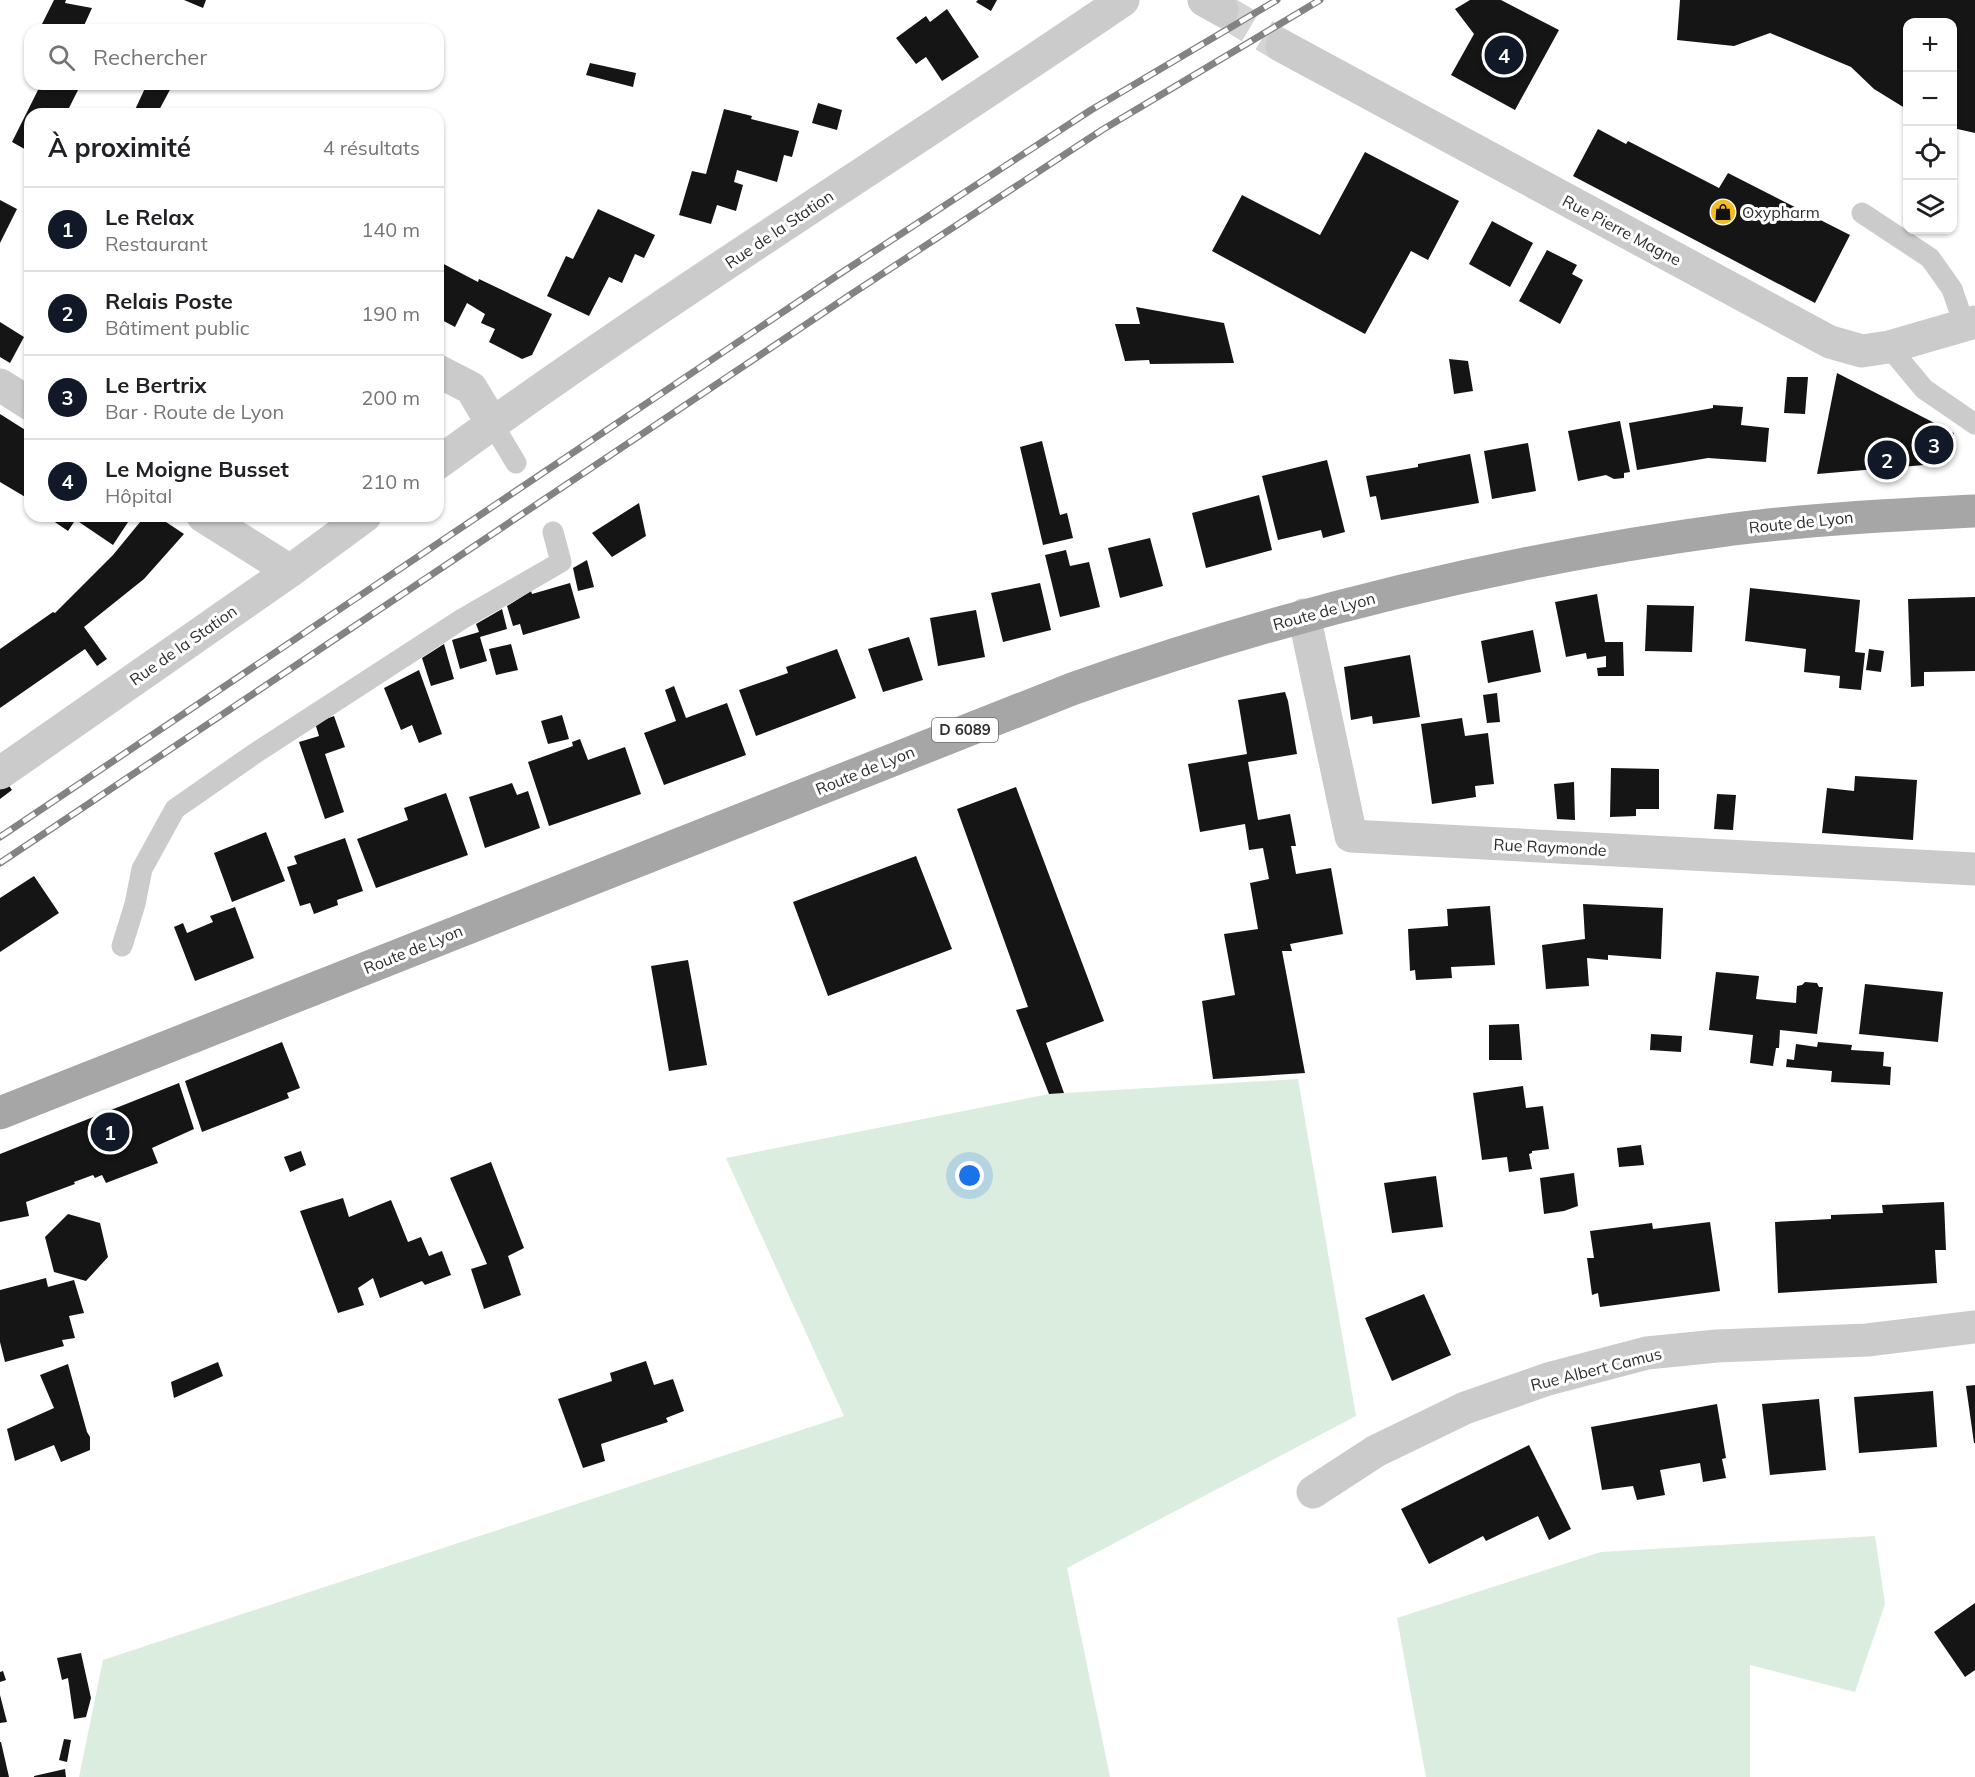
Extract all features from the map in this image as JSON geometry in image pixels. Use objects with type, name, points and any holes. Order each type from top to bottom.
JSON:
[{"type":"main road","name":"Route de Lyon","points":[[0,1113],[1061,693],[1142,664],[1304,615],[1470,574],[1595,550],[1736,529],[1857,517],[1975,510]]},
{"type":"street","name":"Rue de la Station","points":[[444,459],[492,423],[697,283],[1123,0]]},
{"type":"street","name":"Rue Pierre Magne","points":[[1281,46],[1830,342],[1862,351],[1889,347],[1970,323]]},
{"type":"street","points":[[444,373],[471,388],[492,423]]},
{"type":"street","points":[[0,385],[24,400]]},
{"type":"street","points":[[212,522],[290,571]]},
{"type":"street","name":"Rue de la Station","points":[[0,773],[357,522]]},
{"type":"street","name":"Rue Raymonde","points":[[1304,615],[1351,836],[1975,869]]},
{"type":"street","name":"Rue Albert Camus","points":[[1313,1492],[1376,1451],[1465,1408],[1548,1379],[1647,1353],[1717,1346],[1867,1340],[1975,1327]]},
{"type":"lane","points":[[1862,213],[1930,258],[1952,289],[1970,323]]},
{"type":"lane","points":[[1889,347],[1924,389],[1975,424]]},
{"type":"lane","points":[[492,423],[516,463]]},
{"type":"lane","points":[[122,946],[135,904],[142,869],[176,809],[254,754],[462,619],[561,562],[553,532]]},
{"type":"green space","points":[[1298,1079],[1356,1416],[1067,1568],[1110,1777],[79,1777],[103,1660],[844,1416],[726,1158],[1049,1094]]},
{"type":"green space","points":[[1875,1536],[1885,1604],[1855,1692],[1750,1665],[1750,1777],[1426,1777],[1397,1618],[1601,1552]]},
{"type":"building","points":[[54,0],[66,0],[65,3],[92,8],[85,24],[42,24]]},
{"type":"building","points":[[184,0],[206,0],[203,8]]},
{"type":"building","points":[[978,0],[997,0],[991,11],[976,2]]},
{"type":"building","points":[[1470,0],[1501,0],[1559,30],[1515,110],[1451,75],[1474,34],[1455,9]]},
{"type":"building","points":[[1680,0],[1975,0],[1975,133],[1957,129],[1957,18],[1903,18],[1903,107],[1874,89],[1851,67],[1770,33],[1734,46],[1677,40]]},
{"type":"building","points":[[947,9],[979,57],[942,81],[926,57],[916,64],[896,38],[926,16],[930,22]]},
{"type":"building","points":[[590,63],[636,73],[633,87],[586,75]]},
{"type":"building","points":[[38,90],[78,90],[69,108],[29,108]]},
{"type":"building","points":[[144,90],[170,90],[160,108],[136,108]]},
{"type":"building","points":[[818,103],[842,110],[837,130],[812,123]]},
{"type":"building","points":[[724,109],[752,116],[751,119],[799,131],[792,157],[784,155],[777,182],[737,170],[734,182],[743,185],[736,211],[717,205],[711,224],[679,215],[692,171],[706,174]]},
{"type":"building","points":[[24,118],[24,149],[12,142]]},
{"type":"building","name":"Oxypharm","points":[[1598,129],[1626,144],[1628,141],[1719,188],[1728,173],[1850,235],[1815,303],[1573,176]]},
{"type":"building","points":[[1365,152],[1459,201],[1428,260],[1411,251],[1365,334],[1212,251],[1242,195],[1320,235]]},
{"type":"building","points":[[0,200],[17,209],[0,243]]},
{"type":"building","points":[[598,209],[655,235],[644,258],[635,254],[622,283],[609,277],[589,316],[547,296],[566,256],[573,259]]},
{"type":"building","points":[[1492,221],[1533,243],[1510,287],[1469,264]]},
{"type":"building","points":[[1547,250],[1577,265],[1572,274],[1583,280],[1560,324],[1519,301]]},
{"type":"building","points":[[444,264],[478,282],[479,279],[552,314],[532,355],[522,359],[489,342],[495,329],[481,323],[485,314],[467,303],[455,327],[444,321]]},
{"type":"building","points":[[1136,307],[1224,323],[1234,363],[1150,364],[1149,360],[1125,361],[1115,324],[1140,324]]},
{"type":"building","points":[[0,322],[24,337],[10,363],[0,357]]},
{"type":"building","points":[[1449,359],[1468,361],[1473,391],[1454,394]]},
{"type":"building","points":[[1837,373],[1954,433],[1948,463],[1817,474]]},
{"type":"building","points":[[1787,377],[1808,377],[1805,414],[1784,413]]},
{"type":"building","points":[[1713,405],[1743,407],[1741,425],[1769,428],[1766,462],[1708,458],[1637,470],[1629,423],[1713,408]]},
{"type":"building","points":[[0,414],[24,429],[24,496],[0,482]]},
{"type":"building","points":[[1620,421],[1630,472],[1624,473],[1624,478],[1614,479],[1606,475],[1578,481],[1568,431]]},
{"type":"building","points":[[1042,441],[1060,515],[1067,513],[1073,538],[1043,545],[1020,447]]},
{"type":"building","points":[[1528,443],[1536,491],[1492,499],[1484,451]]},
{"type":"building","points":[[1470,454],[1479,503],[1381,520],[1376,496],[1370,497],[1366,476],[1418,467],[1418,464]]},
{"type":"building","points":[[1327,460],[1345,532],[1323,538],[1321,530],[1278,540],[1262,476]]},
{"type":"building","points":[[1259,495],[1272,550],[1206,568],[1192,513]]},
{"type":"building","points":[[639,503],[646,536],[612,557],[592,533]]},
{"type":"building","points":[[55,522],[74,522],[68,531]]},
{"type":"building","points":[[79,522],[128,522],[113,545]]},
{"type":"building","points":[[140,522],[166,522],[184,534],[144,579],[84,627],[107,659],[97,666],[85,649],[0,708],[0,649],[53,612],[55,613],[113,555]]},
{"type":"building","points":[[1150,538],[1163,586],[1120,598],[1108,548]]},
{"type":"building","points":[[1066,550],[1070,566],[1089,562],[1100,607],[1060,617],[1045,555]]},
{"type":"building","points":[[587,560],[594,587],[578,591],[573,568]]},
{"type":"building","points":[[570,583],[580,618],[523,635],[520,624],[513,626],[507,606],[531,591],[532,594]]},
{"type":"building","points":[[1040,583],[1051,630],[1003,642],[991,593]]},
{"type":"building","points":[[1750,588],[1860,600],[1855,652],[1865,653],[1861,690],[1839,688],[1840,676],[1804,672],[1806,649],[1745,641]]},
{"type":"building","points":[[1597,594],[1605,642],[1623,642],[1624,676],[1598,676],[1597,668],[1606,667],[1606,656],[1587,659],[1586,653],[1566,657],[1555,602]]},
{"type":"building","points":[[1975,597],[1975,671],[1924,672],[1924,686],[1911,687],[1908,599]]},
{"type":"building","points":[[1647,605],[1694,606],[1692,652],[1645,651]]},
{"type":"building","points":[[502,609],[507,629],[480,637],[487,661],[460,669],[452,640],[479,632],[476,624]]},
{"type":"building","points":[[976,610],[985,657],[938,666],[930,618]]},
{"type":"building","points":[[1533,630],[1541,672],[1488,683],[1481,641]]},
{"type":"building","points":[[909,637],[923,680],[883,692],[868,649]]},
{"type":"building","points":[[444,644],[454,679],[431,686],[422,658]]},
{"type":"building","points":[[511,644],[518,670],[496,675],[489,649]]},
{"type":"building","points":[[837,649],[856,698],[756,736],[739,690],[788,673],[786,667]]},
{"type":"building","points":[[1869,649],[1884,651],[1881,672],[1866,670]]},
{"type":"building","points":[[1410,655],[1420,717],[1373,724],[1372,716],[1351,720],[1344,667]]},
{"type":"building","points":[[419,670],[442,734],[419,743],[412,725],[401,730],[384,688]]},
{"type":"building","points":[[674,686],[686,718],[727,703],[746,755],[664,785],[644,733],[676,721],[665,690]]},
{"type":"building","points":[[1285,692],[1297,754],[1248,762],[1258,820],[1290,814],[1296,846],[1291,846],[1296,874],[1331,868],[1343,934],[1290,944],[1292,951],[1282,951],[1305,1073],[1213,1079],[1202,1001],[1235,995],[1224,934],[1258,929],[1250,883],[1269,879],[1263,848],[1249,850],[1245,824],[1200,832],[1188,764],[1247,754],[1238,700]]},
{"type":"building","points":[[1497,693],[1500,722],[1487,723],[1483,695]]},
{"type":"building","points":[[562,715],[569,739],[548,744],[541,721]]},
{"type":"building","points":[[334,716],[345,747],[325,754],[344,812],[325,819],[299,742],[319,736],[315,723]]},
{"type":"building","points":[[1462,718],[1465,736],[1488,733],[1494,784],[1475,786],[1476,797],[1432,804],[1421,724]]},
{"type":"building","points":[[580,739],[588,760],[625,747],[641,794],[549,826],[528,762],[573,746],[572,742]]},
{"type":"building","points":[[1611,768],[1659,769],[1659,809],[1636,809],[1636,816],[1610,817]]},
{"type":"building","points":[[1855,776],[1917,780],[1913,840],[1822,833],[1827,788],[1854,791]]},
{"type":"building","points":[[1574,782],[1575,820],[1557,819],[1554,784]]},
{"type":"building","points":[[7,783],[12,790],[0,799],[0,788]]},
{"type":"building","points":[[512,783],[517,795],[528,791],[540,828],[485,848],[469,797]]},
{"type":"building","points":[[1016,787],[1104,1021],[1046,1043],[1064,1093],[1049,1094],[1016,1010],[1028,1007],[957,809]]},
{"type":"building","points":[[446,793],[468,855],[376,888],[357,839],[408,820],[404,808]]},
{"type":"building","points":[[1717,794],[1736,795],[1733,830],[1714,829]]},
{"type":"building","points":[[266,832],[285,881],[232,902],[214,853]]},
{"type":"building","points":[[345,838],[363,891],[337,900],[338,905],[314,914],[310,903],[300,906],[287,867],[297,864],[294,856]]},
{"type":"building","points":[[916,856],[952,949],[828,996],[793,902]]},
{"type":"building","points":[[34,876],[59,913],[0,952],[0,898]]},
{"type":"building","points":[[1583,904],[1663,908],[1661,959],[1608,955],[1608,960],[1587,958],[1589,986],[1546,989],[1542,945],[1585,939]]},
{"type":"building","points":[[1490,906],[1495,965],[1451,967],[1452,978],[1416,980],[1415,970],[1410,971],[1408,929],[1448,926],[1447,909]]},
{"type":"building","points":[[235,907],[254,958],[195,981],[174,927],[183,923],[187,933],[213,922],[210,916]]},
{"type":"building","points":[[688,960],[707,1065],[669,1071],[651,966]]},
{"type":"building","points":[[1716,972],[1759,976],[1756,999],[1796,1003],[1797,986],[1805,982],[1817,983],[1819,987],[1823,987],[1817,1034],[1780,1030],[1779,1048],[1776,1048],[1773,1066],[1750,1063],[1753,1035],[1709,1030]]},
{"type":"building","points":[[1865,984],[1943,992],[1938,1042],[1859,1034]]},
{"type":"building","points":[[1519,1024],[1522,1060],[1489,1060],[1489,1025]]},
{"type":"building","points":[[1651,1034],[1682,1036],[1681,1052],[1650,1050]]},
{"type":"building","points":[[282,1042],[300,1088],[287,1093],[289,1098],[202,1132],[185,1081]]},
{"type":"building","points":[[1818,1042],[1852,1045],[1851,1050],[1884,1052],[1883,1066],[1891,1067],[1890,1085],[1831,1082],[1832,1071],[1786,1067],[1787,1059],[1794,1060],[1796,1044],[1817,1047]]},
{"type":"building","points":[[179,1083],[194,1129],[152,1148],[158,1163],[106,1183],[102,1175],[95,1178],[93,1175],[74,1182],[75,1184],[26,1202],[29,1216],[0,1222],[0,1154]]},
{"type":"building","points":[[1523,1086],[1526,1108],[1543,1106],[1549,1149],[1532,1151],[1529,1154],[1532,1169],[1509,1172],[1507,1157],[1482,1160],[1473,1093]]},
{"type":"building","points":[[1641,1145],[1644,1165],[1619,1167],[1617,1148]]},
{"type":"building","points":[[301,1151],[306,1165],[290,1172],[284,1157]]},
{"type":"building","points":[[491,1162],[524,1248],[508,1256],[521,1295],[484,1309],[471,1269],[487,1264],[450,1178]]},
{"type":"building","points":[[1574,1173],[1578,1206],[1544,1214],[1540,1178]]},
{"type":"building","points":[[1436,1176],[1443,1227],[1392,1233],[1384,1183]]},
{"type":"building","points":[[343,1198],[349,1217],[391,1200],[408,1242],[421,1237],[429,1256],[442,1251],[451,1275],[425,1285],[422,1281],[380,1298],[373,1278],[358,1288],[364,1305],[338,1313],[300,1211]]},
{"type":"building","points":[[1944,1202],[1946,1250],[1935,1250],[1937,1283],[1778,1293],[1775,1222],[1831,1219],[1831,1215],[1883,1213],[1882,1205]]},
{"type":"building","points":[[68,1214],[100,1223],[108,1257],[86,1281],[54,1272],[45,1237]]},
{"type":"building","points":[[1710,1222],[1720,1291],[1600,1307],[1598,1293],[1592,1295],[1587,1258],[1594,1258],[1590,1231],[1652,1223],[1653,1229]]},
{"type":"building","points":[[46,1278],[48,1287],[74,1280],[84,1313],[69,1316],[75,1338],[62,1340],[64,1346],[5,1362],[0,1342],[0,1290]]},
{"type":"building","points":[[1424,1294],[1451,1355],[1392,1381],[1365,1318]]},
{"type":"building","points":[[646,1361],[654,1385],[673,1379],[684,1411],[666,1418],[668,1422],[601,1444],[605,1461],[583,1468],[558,1399],[612,1381],[610,1373]]},
{"type":"building","points":[[218,1362],[223,1376],[174,1398],[171,1382]]},
{"type":"building","points":[[68,1364],[90,1437],[90,1450],[61,1462],[54,1445],[15,1461],[7,1429],[54,1408],[40,1375]]},
{"type":"building","points":[[1975,1385],[1975,1443],[1974,1443],[1966,1386]]},
{"type":"building","points":[[1933,1391],[1937,1447],[1859,1453],[1854,1397]]},
{"type":"building","points":[[1819,1399],[1826,1470],[1770,1475],[1762,1404]]},
{"type":"building","points":[[1717,1404],[1726,1458],[1722,1459],[1726,1478],[1703,1482],[1700,1463],[1660,1470],[1665,1495],[1637,1500],[1633,1486],[1602,1490],[1591,1427]]},
{"type":"building","points":[[1529,1445],[1571,1529],[1549,1540],[1538,1516],[1486,1541],[1483,1536],[1429,1564],[1401,1509]]},
{"type":"building","points":[[1975,1603],[1975,1670],[1965,1677],[1934,1632]]},
{"type":"building","points":[[81,1653],[91,1698],[86,1717],[74,1719],[68,1678],[62,1680],[57,1658]]},
{"type":"building","points":[[3,1671],[6,1680],[0,1682],[0,1672]]},
{"type":"building","points":[[0,1695],[7,1722],[0,1723]]},
{"type":"building","points":[[64,1739],[71,1740],[67,1762],[59,1760]]},
{"type":"building","points":[[1,1742],[9,1777],[0,1777]]},
{"type":"building","points":[[65,1769],[66,1777],[34,1777],[34,1776]]},
{"type":"tunnel","points":[[1222,10],[1282,46]]},
{"type":"railway","points":[[0,837],[838,275],[1091,110],[1277,0]]},
{"type":"railway","points":[[0,863],[850,295],[1102,130],[1320,0]]},
{"type":"place","name":"Le Moigne Busset","points":[[1504,55]]},
{"type":"place","name":"Oxypharm","points":[[1723,212]]},
{"type":"place","name":"Le Bertrix","points":[[1934,445]]},
{"type":"place","name":"Relais Poste","points":[[1887,460]]},
{"type":"place","name":"Le Relax","points":[[110,1132]]}]
